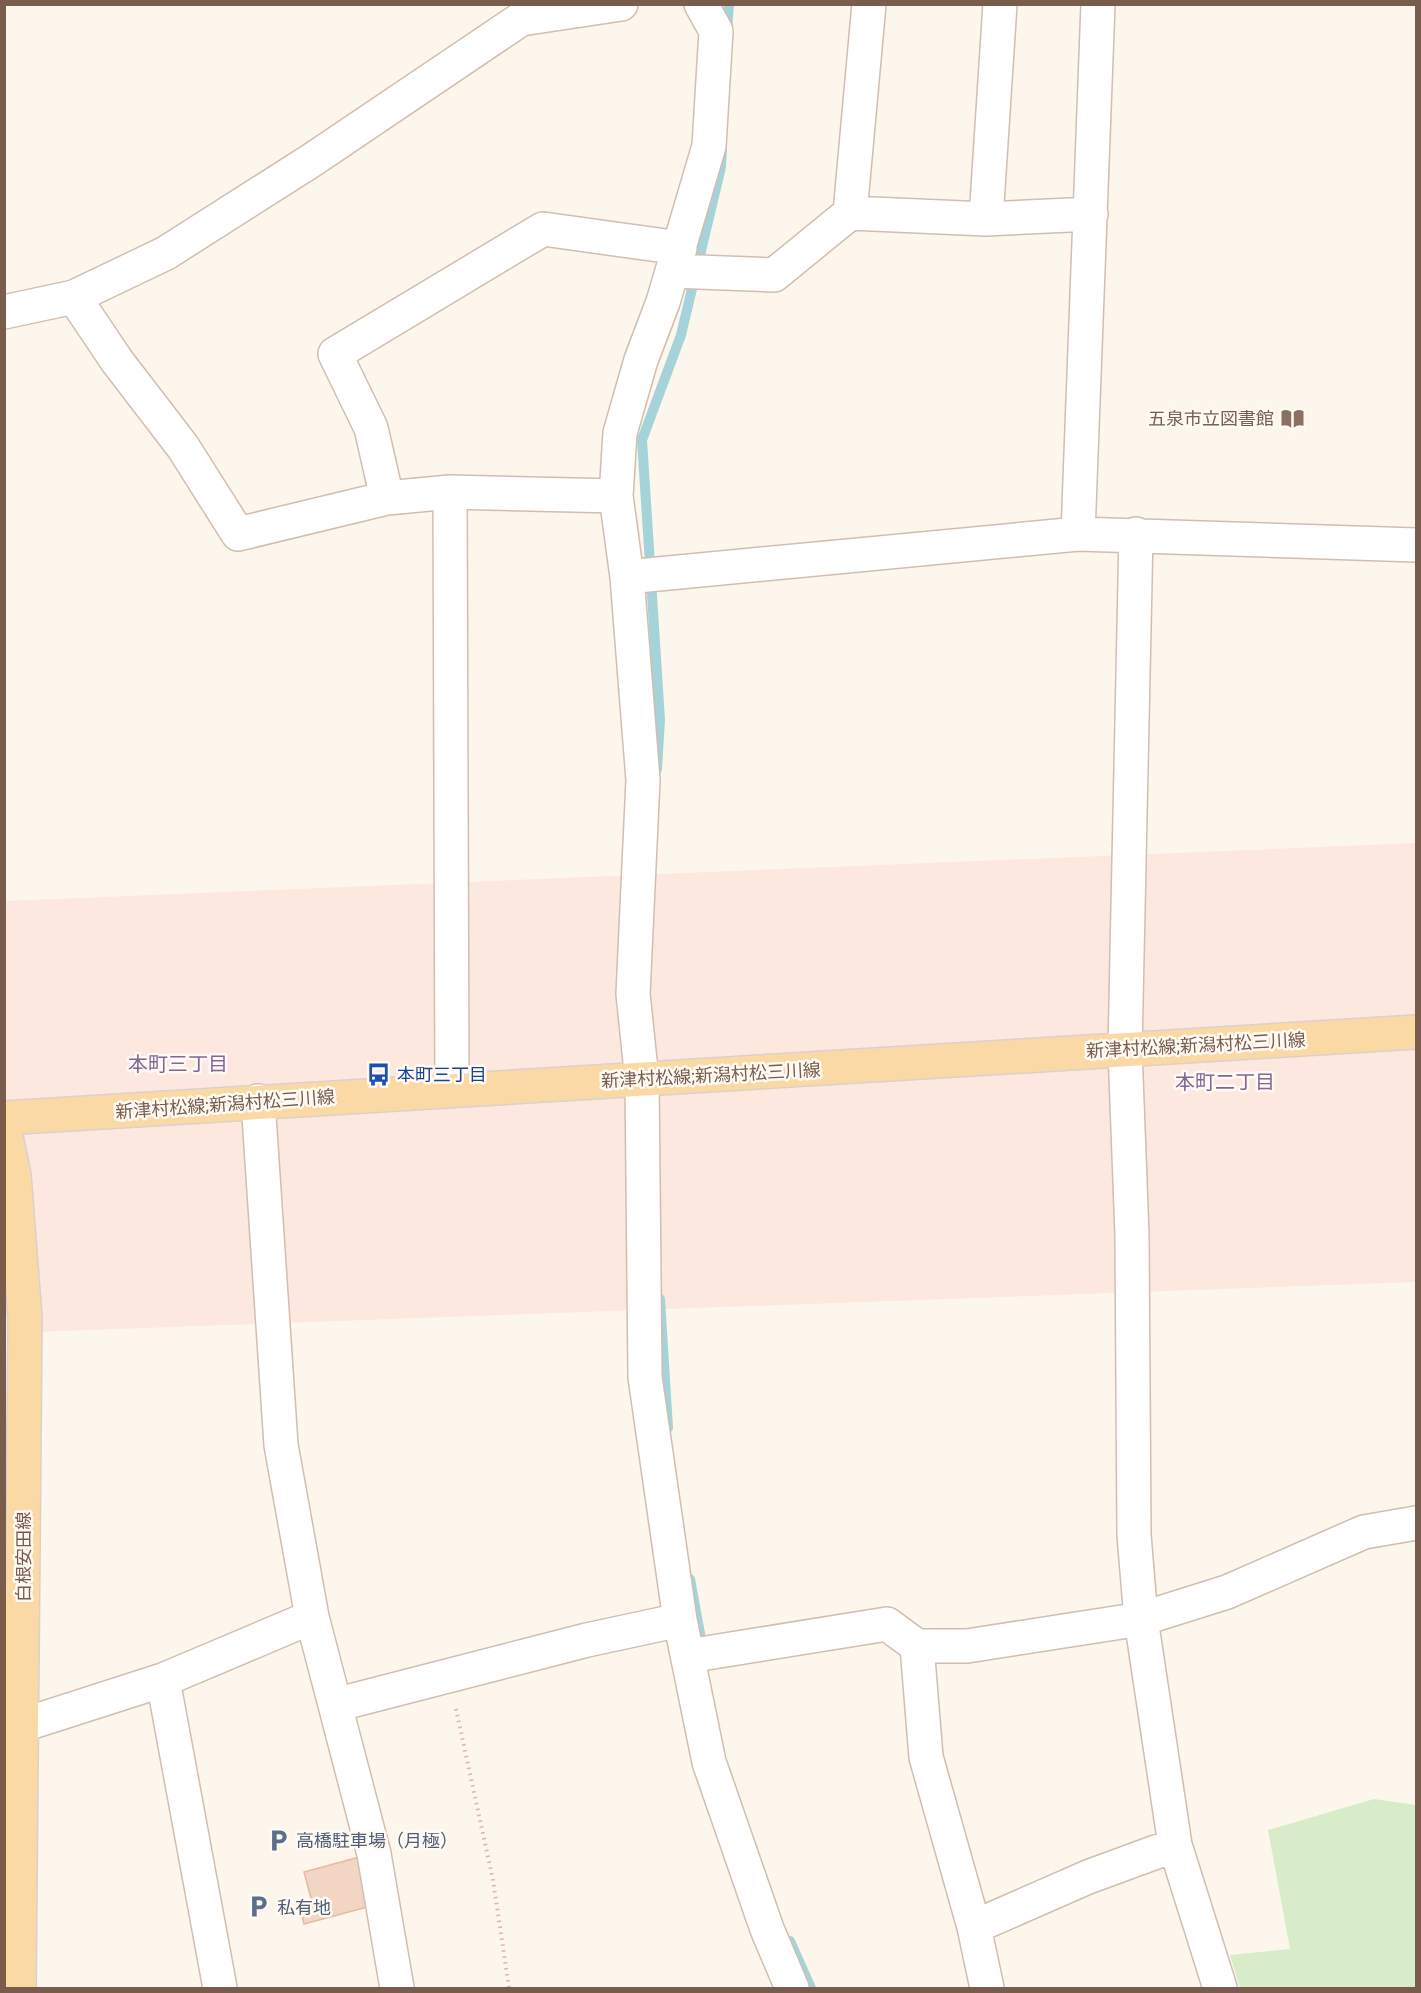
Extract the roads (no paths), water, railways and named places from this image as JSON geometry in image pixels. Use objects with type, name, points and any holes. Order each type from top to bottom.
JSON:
[{"type":"main road","name":"新津村松線;新潟村松三川線","points":[[4,1118],[1416,1032]]},
{"type":"main road","name":"白根安田線","points":[[4,1127],[14,1175],[25,1318],[13,1729],[20,1989]]},
{"type":"street","points":[[4,312],[74,297],[166,253],[312,160],[521,19],[621,4]]},
{"type":"street","points":[[701,4],[716,31],[709,146],[676,260],[620,433],[616,496],[627,576],[643,780],[633,994],[642,1080],[645,1377],[680,1620],[709,1762],[767,1929],[792,1989]]},
{"type":"street","points":[[850,213],[869,4]]},
{"type":"street","points":[[986,219],[1000,4]]},
{"type":"street","points":[[1078,534],[1098,4]]},
{"type":"street","points":[[387,498],[371,428],[335,354],[543,229],[676,260],[774,275],[850,213],[986,219],[1091,214]]},
{"type":"street","points":[[74,297],[117,361],[183,447],[238,534],[387,498],[450,492],[616,496]]},
{"type":"street","points":[[450,492],[452,1090]]},
{"type":"street","points":[[627,576],[1078,534],[1137,534],[1416,545]]},
{"type":"street","points":[[1137,534],[1125,1050],[1132,1235],[1134,1535],[1141,1619],[1175,1845],[1220,1989]]},
{"type":"street","points":[[258,1101],[281,1445],[312,1617],[374,1854],[397,1989]]},
{"type":"street","points":[[688,1656],[887,1624],[917,1646],[967,1646],[1141,1619],[1227,1592],[1364,1532],[1416,1523]]},
{"type":"street","points":[[13,1729],[163,1680],[312,1617]]},
{"type":"street","points":[[335,1705],[447,1674],[680,1620]]},
{"type":"street","points":[[917,1646],[926,1757],[974,1927],[987,1989]]},
{"type":"street","points":[[163,1680],[220,1989]]},
{"type":"street","points":[[974,1927],[1088,1877],[1175,1845]]},
{"type":"waterway","points":[[727,31],[729,4]]},
{"type":"waterway","points":[[657,769],[660,720],[642,440],[681,335],[721,167],[722,149]]},
{"type":"waterway","points":[[660,1299],[668,1428]]},
{"type":"waterway","points":[[690,1579],[703,1650]]},
{"type":"waterway","points":[[790,1941],[811,1988]]},
{"type":"place","name":"五泉市立図書館","points":[[1292,418]]},
{"type":"place","name":"本町三丁目","points":[[379,1074]]},
{"type":"place","name":"高橋駐車場（月極）","points":[[278,1840]]},
{"type":"place","name":"私有地","points":[[259,1907]]},
{"type":"district","name":"本町三丁目","points":[[178,1064]]},
{"type":"district","name":"本町二丁目","points":[[1225,1082]]}]
